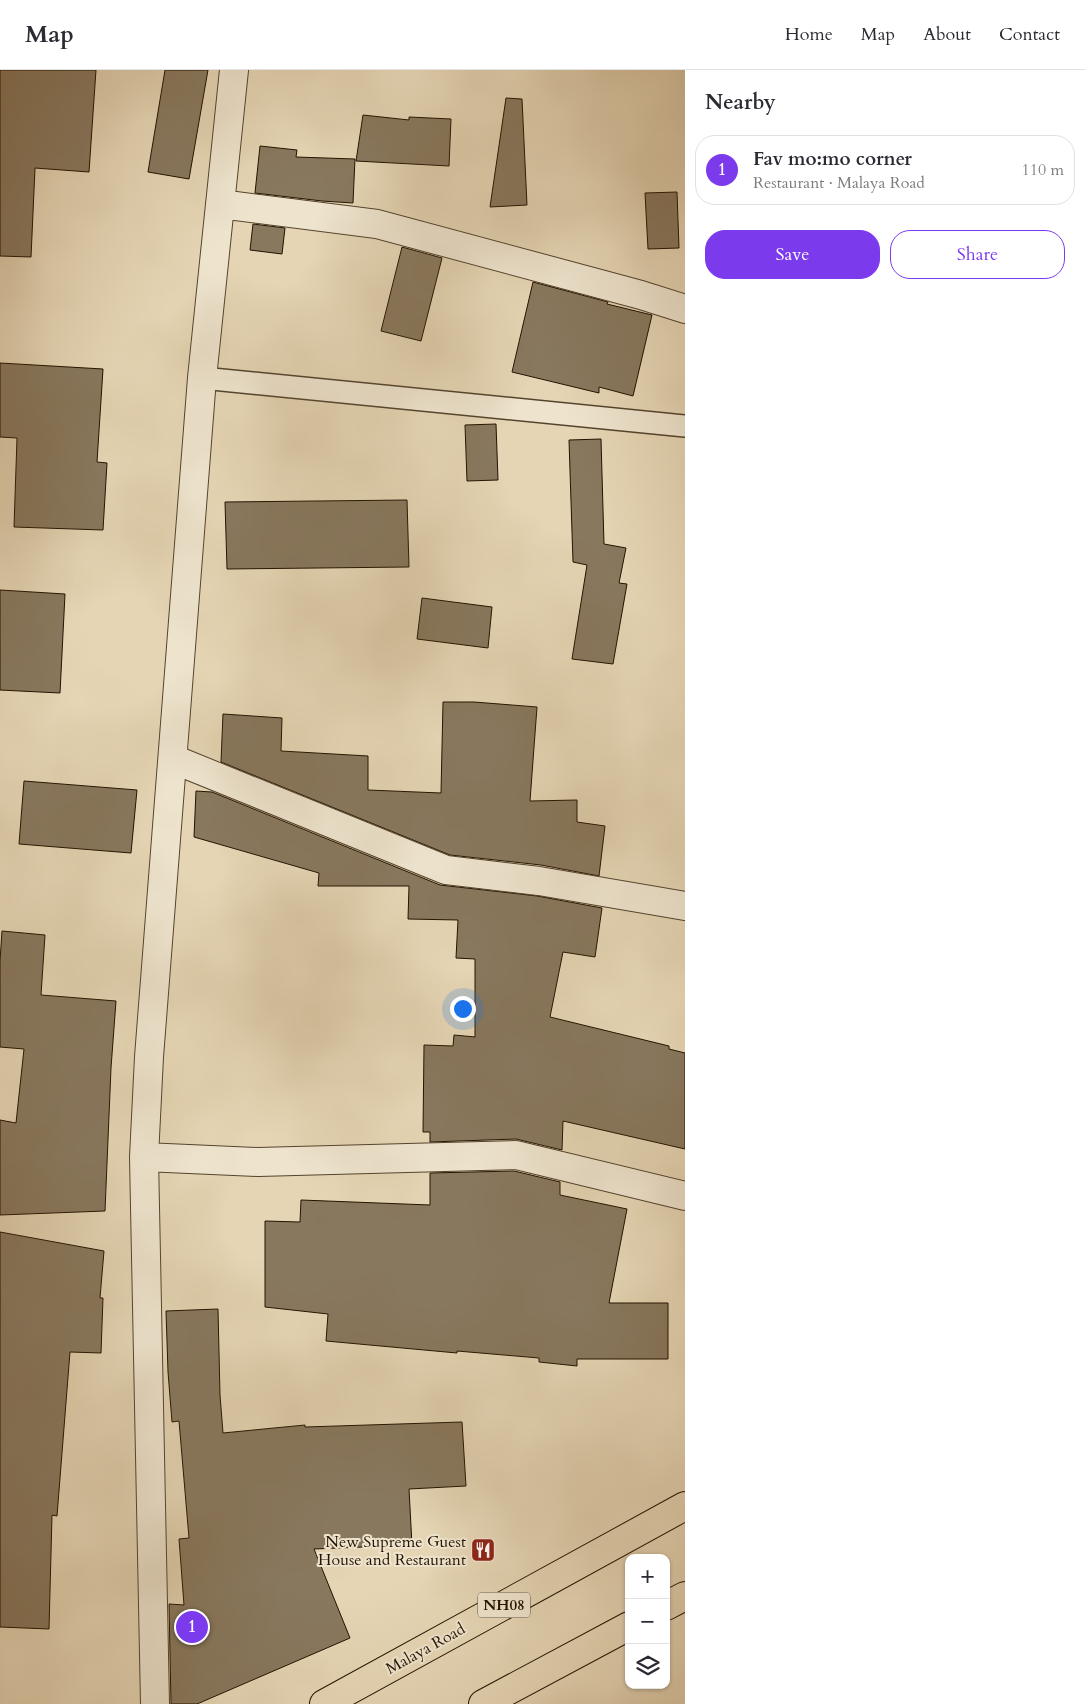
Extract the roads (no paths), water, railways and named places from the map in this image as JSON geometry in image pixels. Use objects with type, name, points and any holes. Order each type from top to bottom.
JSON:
[{"type":"main road","name":"Malaya Road","points":[[324,1704],[685,1506]]},
{"type":"main road","points":[[670,1604],[685,1596]]},
{"type":"main road","points":[[483,1704],[625,1628]]},
{"type":"street","points":[[155,1704],[144,1157],[149,1057],[202,378],[234,70]]},
{"type":"street","points":[[220,204],[377,224],[632,292],[685,309]]},
{"type":"street","points":[[172,759],[446,870],[539,881],[685,906]]},
{"type":"street","points":[[144,1157],[258,1162],[516,1155],[685,1196]]},
{"type":"lane","points":[[202,378],[685,426]]},
{"type":"place","name":"New Supreme Guest House and Restaurant","points":[[483,1550]]},
{"type":"place","name":"Fav mo:mo corner","points":[[192,1627]]}]
